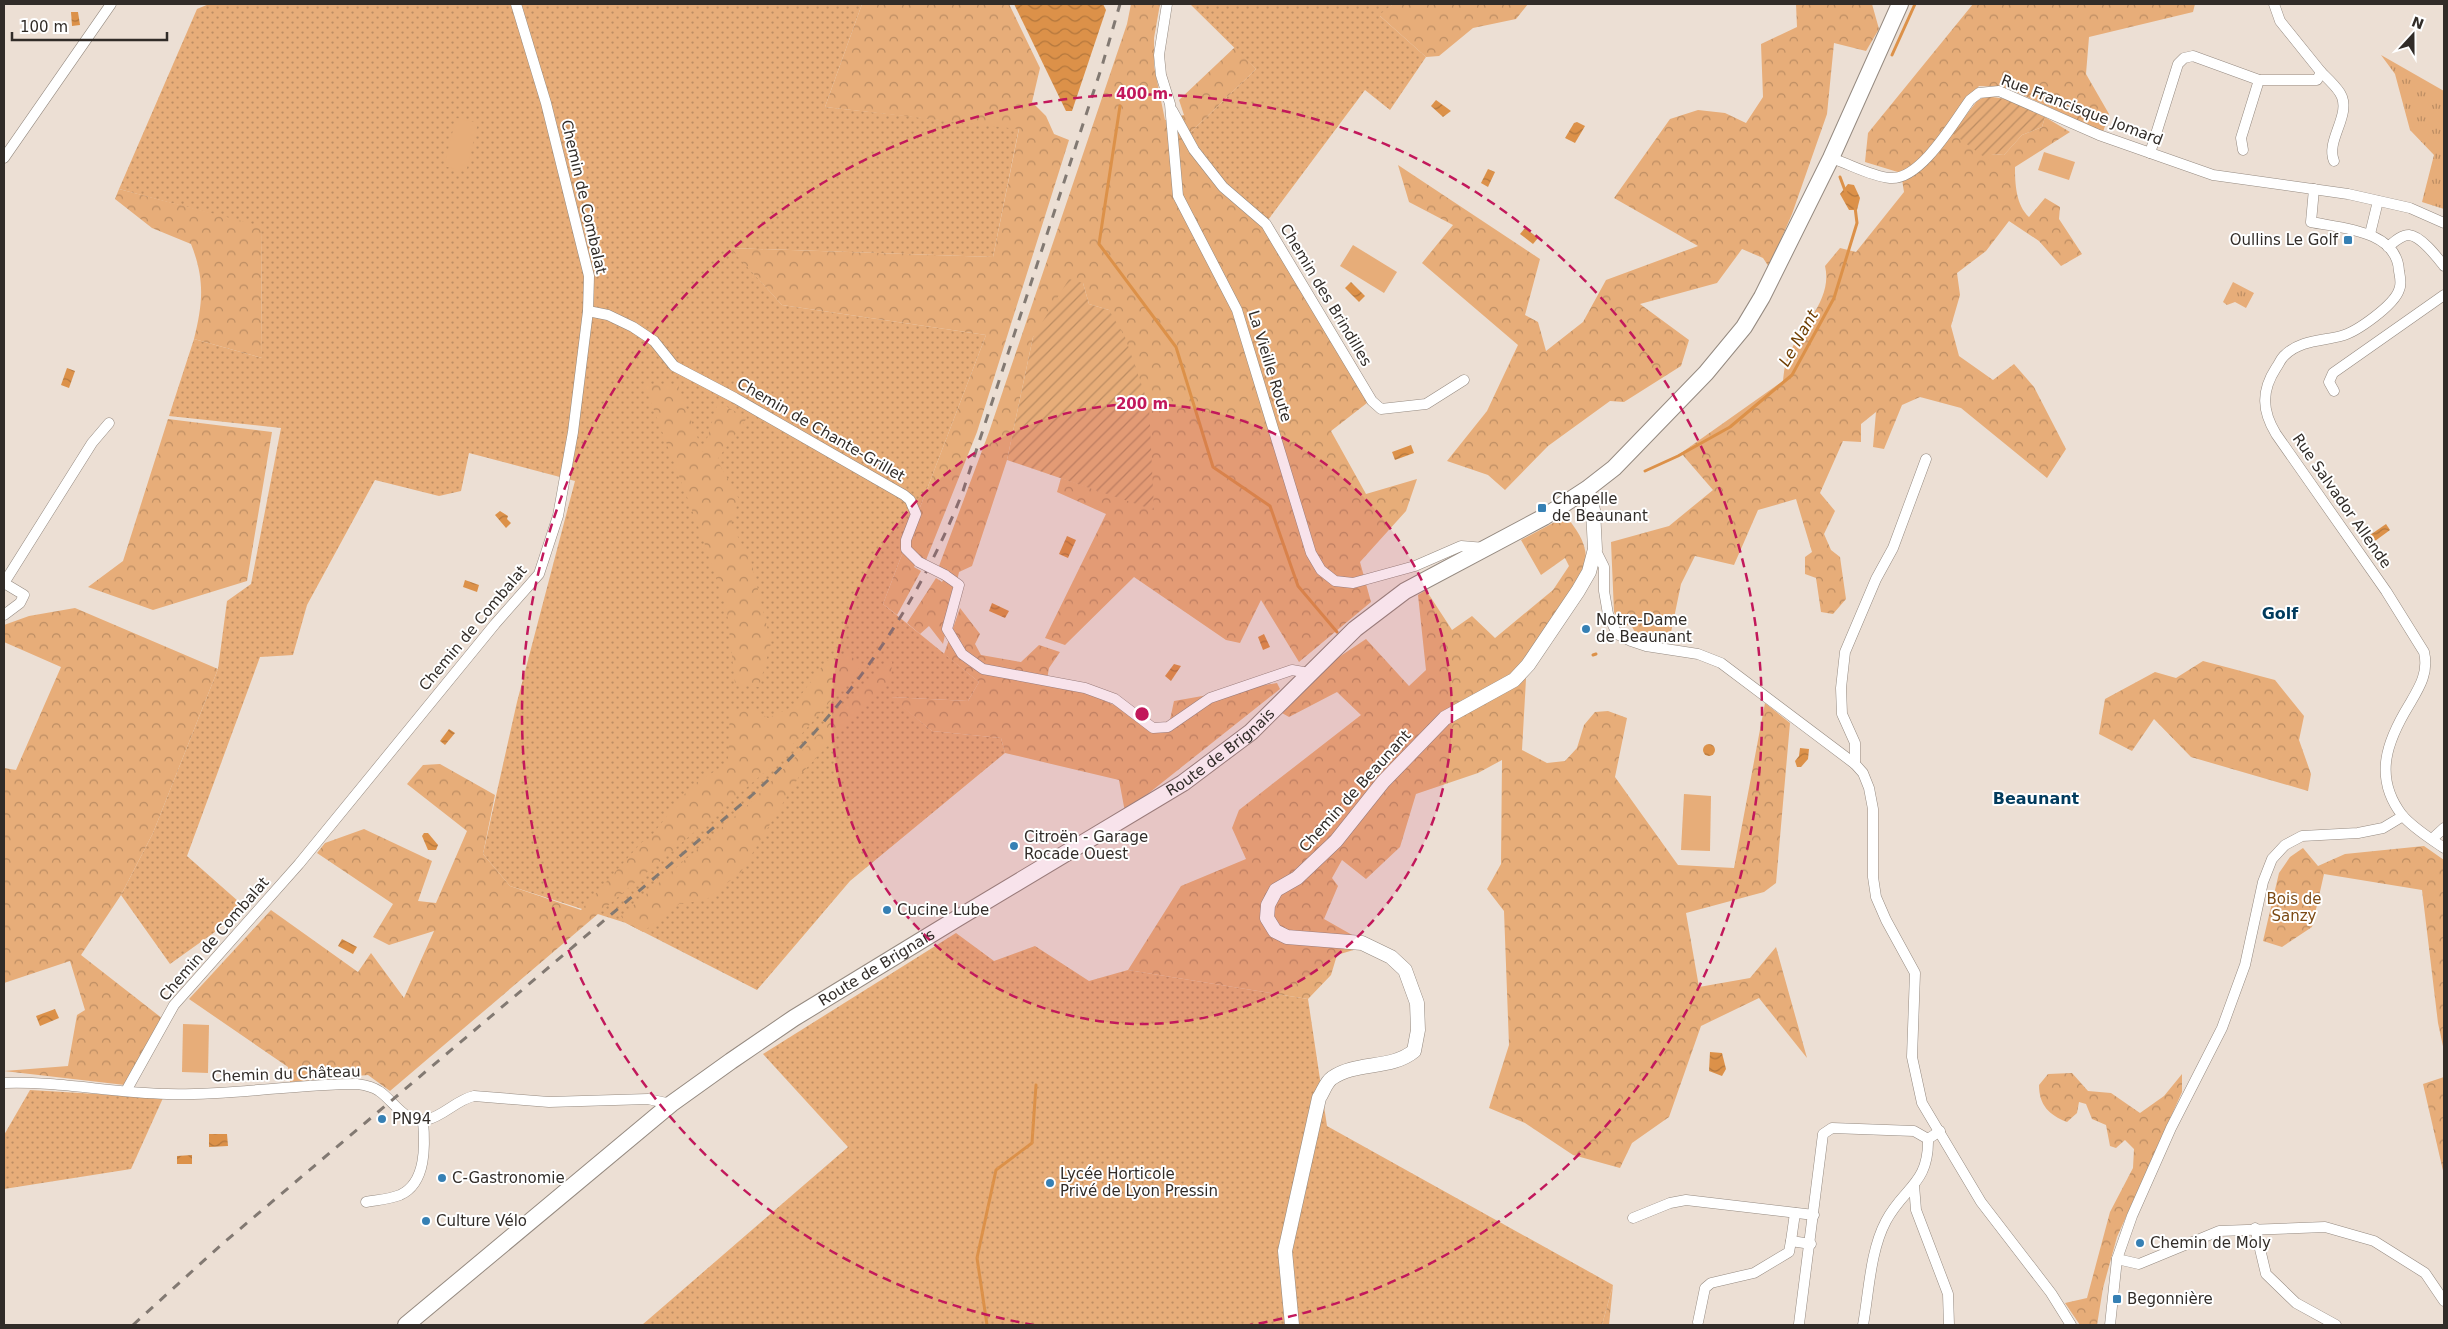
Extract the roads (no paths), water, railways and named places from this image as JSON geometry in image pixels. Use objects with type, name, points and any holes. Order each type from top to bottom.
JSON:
[{"type":"main road","name":"Route de Brignais","points":[[406,1325],[671,1104],[794,1018],[1068,850],[1183,783],[1252,732],[1355,629],[1405,591],[1442,569],[1544,517],[1587,489],[1614,468],[1706,373],[1744,327],[1762,297],[1831,158],[1900,4]]},
{"type":"street","points":[[4,158],[111,4]]},
{"type":"street","name":"Chemin de Combalat","points":[[126,1090],[174,1006],[299,864],[495,624],[539,574],[558,516],[573,432],[588,311],[589,276],[546,103],[516,4]]},
{"type":"street","name":"La Vieille Route","points":[[1167,4],[1159,55],[1161,74],[1170,104],[1178,196],[1237,310],[1311,553],[1321,570],[1335,581],[1353,583],[1415,566],[1462,546],[1486,548]]},
{"type":"street","points":[[2274,4],[2280,20],[2341,94],[2344,108],[2330,153],[2334,161]]},
{"type":"street","points":[[2150,153],[2178,64],[2184,58],[2193,56],[2259,80],[2317,80],[2321,72]]},
{"type":"street","points":[[2243,150],[2241,138],[2259,80]]},
{"type":"street","name":"Rue Francisque Jomard","points":[[1831,158],[1890,178],[1903,176],[1915,169],[1928,157],[1970,100],[1978,93],[1988,90],[2009,95],[2099,135],[2213,175],[2314,189],[2378,201],[2410,208],[2444,223]]},
{"type":"street","name":"Chemin des Brindilles","points":[[1170,104],[1194,150],[1223,187],[1266,224],[1372,401],[1381,409],[1426,404],[1464,380]]},
{"type":"street","name":"Rue Salvador Allende","points":[[2314,189],[2310,222],[2370,234],[2388,246],[2399,265],[2401,288],[2395,299],[2385,310],[2344,336],[2302,344],[2284,355],[2269,379],[2264,394],[2264,408],[2268,421],[2276,434],[2386,590],[2424,652],[2426,660],[2422,682],[2396,726],[2387,751],[2388,785],[2403,816],[2444,848]]},
{"type":"street","points":[[2370,234],[2378,201]]},
{"type":"street","points":[[2388,246],[2400,237],[2408,235],[2417,238],[2444,266]]},
{"type":"street","points":[[2334,391],[2329,382],[2333,374],[2444,294]]},
{"type":"street","name":"Chemin de Chante-Grillet","points":[[588,311],[608,315],[633,327],[654,342],[674,366],[735,398],[910,500],[916,514],[906,540],[906,549],[919,562],[945,575],[959,585],[947,629],[962,654],[983,669],[1085,688],[1115,699],[1153,728],[1168,727],[1210,698],[1292,670],[1309,673]]},
{"type":"street","points":[[4,615],[20,603],[24,595],[4,583],[92,443],[109,423]]},
{"type":"street","points":[[1854,764],[1855,743],[1842,714],[1841,688],[1845,652],[1876,579],[1893,548],[1926,459]]},
{"type":"street","name":"Chemin de Beaunant","points":[[1292,1325],[1285,1251],[1319,1098],[1330,1079],[1346,1071],[1404,1059],[1414,1050],[1418,1030],[1417,1003],[1405,970],[1391,957],[1362,943],[1287,937],[1275,931],[1268,918],[1268,905],[1276,890],[1297,878],[1336,841],[1383,782],[1445,718],[1514,680],[1528,665],[1578,591],[1588,572],[1595,549],[1592,510],[1587,489]]},
{"type":"street","points":[[1595,549],[1604,567],[1604,591],[1608,614],[1617,634],[1638,644],[1698,654],[1721,663],[1863,772],[1874,809],[1873,877],[1876,897],[1886,920],[1915,973],[1912,1057],[1922,1103],[1981,1202],[2051,1293],[2071,1325]]},
{"type":"street","points":[[2110,1325],[2117,1259],[2132,1216],[2171,1128],[2222,1028],[2245,965],[2263,882],[2272,859],[2286,846],[2302,836],[2358,833],[2384,828],[2403,816]]},
{"type":"street","points":[[2432,839],[2444,828]]},
{"type":"street","name":"Chemin du Château","points":[[4,1083],[35,1082],[99,1090],[126,1090],[167,1094],[357,1084],[376,1089],[404,1114],[414,1120],[423,1120]]},
{"type":"street","points":[[366,1202],[401,1194],[412,1186],[423,1158],[423,1120],[440,1114],[463,1099],[474,1096],[549,1102],[648,1099],[671,1104]]},
{"type":"street","points":[[1799,1324],[1811,1244],[1823,1134],[1832,1128],[1914,1131],[1928,1139]]},
{"type":"street","points":[[1928,1139],[1940,1131]]},
{"type":"street","points":[[1864,1325],[1876,1251],[1886,1221],[1922,1175],[1928,1156],[1928,1139]]},
{"type":"street","points":[[1914,1185],[1916,1210],[1948,1294],[1949,1325]]},
{"type":"street","points":[[1633,1218],[1670,1203],[1686,1200],[1814,1215]]},
{"type":"street","points":[[1698,1322],[1705,1288],[1711,1283],[1754,1273],[1789,1252],[1795,1213]]},
{"type":"street","points":[[2117,1259],[2139,1264],[2219,1231],[2255,1228],[2325,1227],[2374,1242],[2425,1273],[2444,1301]]},
{"type":"street","points":[[2255,1228],[2266,1274],[2296,1303],[2336,1325]]},
{"type":"street","points":[[1791,1241],[1811,1244]]},
{"type":"water","points":[[1014,4],[1103,4],[1106,10],[1072,111],[1066,111]]},
{"type":"water","points":[[71,12],[78,12],[80,25],[72,26]]},
{"type":"water","points":[[1436,100],[1451,111],[1443,117],[1431,106]]},
{"type":"water","points":[[1577,122],[1585,126],[1575,143],[1565,138],[1574,123]]},
{"type":"water","points":[[1488,169],[1495,172],[1488,187],[1481,183]]},
{"type":"water","points":[[1848,184],[1854,185],[1860,198],[1857,210],[1849,210],[1840,194]]},
{"type":"water","points":[[1525,228],[1538,238],[1533,244],[1520,234]]},
{"type":"water","points":[[1351,282],[1365,296],[1359,302],[1345,288]]},
{"type":"water","points":[[67,368],[75,371],[69,388],[61,385]]},
{"type":"water","points":[[1411,445],[1414,453],[1395,460],[1392,452]]},
{"type":"water","points":[[500,511],[508,516],[507,519],[511,523],[506,528],[495,515]]},
{"type":"water","points":[[2386,524],[2390,530],[2375,541],[2370,535]]},
{"type":"water","points":[[1067,536],[1076,540],[1068,558],[1059,554]]},
{"type":"water","points":[[465,580],[479,585],[477,592],[463,587]]},
{"type":"water","points":[[992,603],[1009,611],[1005,618],[989,611]]},
{"type":"water","points":[[1264,634],[1270,647],[1263,650],[1258,637]]},
{"type":"water","points":[[1174,664],[1181,666],[1171,681],[1165,676]]},
{"type":"water","points":[[449,729],[455,733],[445,745],[440,741]]},
{"type":"water","points":[[1707,744],[1711,744],[1715,750],[1711,756],[1707,756],[1703,752],[1703,748]]},
{"type":"water","points":[[1800,748],[1809,749],[1808,759],[1801,767],[1797,767],[1795,761],[1799,756]]},
{"type":"water","points":[[424,833],[428,833],[438,845],[436,850],[428,850],[422,836]]},
{"type":"water","points":[[342,939],[357,947],[353,954],[338,946]]},
{"type":"water","points":[[55,1009],[59,1018],[40,1026],[36,1016]]},
{"type":"water","points":[[1710,1052],[1722,1053],[1726,1069],[1722,1076],[1709,1071]]},
{"type":"water","points":[[209,1134],[227,1134],[228,1146],[209,1147]]},
{"type":"water","points":[[192,1155],[192,1164],[177,1164],[177,1156]]},
{"type":"waterway","name":"Le Nant","points":[[1892,55],[1915,4]]},
{"type":"waterway","points":[[1120,106],[1099,244],[1176,347],[1213,467],[1270,506],[1298,586],[1337,632]]},
{"type":"waterway","name":"Le Nant","points":[[1840,177],[1846,193]]},
{"type":"waterway","name":"Le Nant","points":[[1645,471],[1678,456],[1730,427],[1792,375],[1834,298],[1857,223],[1855,207]]},
{"type":"waterway","points":[[987,1325],[977,1258],[996,1170],[1032,1143],[1036,1085]]},
{"type":"railway","points":[[133,1325],[221,1245],[751,796],[817,729],[875,656],[924,576],[945,534],[963,491],[1102,66],[1120,4]]},
{"type":"place","name":"Oullins Le Golf","points":[[2348,240]]},
{"type":"place","name":"Chapelle de Beaunant","points":[[1542,508]]},
{"type":"place","name":"Notre-Dame de Beaunant","points":[[1586,629]]},
{"type":"place","name":"Citroën - Garage Rocade Ouest","points":[[1014,846]]},
{"type":"place","name":"Cucine Lube","points":[[887,910]]},
{"type":"place","name":"PN94","points":[[382,1119]]},
{"type":"place","name":"C-Gastronomie","points":[[442,1178]]},
{"type":"place","name":"Lycée Horticole Privé de Lyon Pressin","points":[[1050,1183]]},
{"type":"place","name":"Culture Vélo","points":[[426,1221]]},
{"type":"place","name":"Chemin de Moly","points":[[2140,1243]]},
{"type":"place","name":"Begonnière","points":[[2117,1299]]},
{"type":"district","name":"Golf","points":[[2280,613]]},
{"type":"district","name":"Beaunant","points":[[2036,798]]},
{"type":"park label","name":"Bois de Sanzy","points":[[2294,908]]}]
